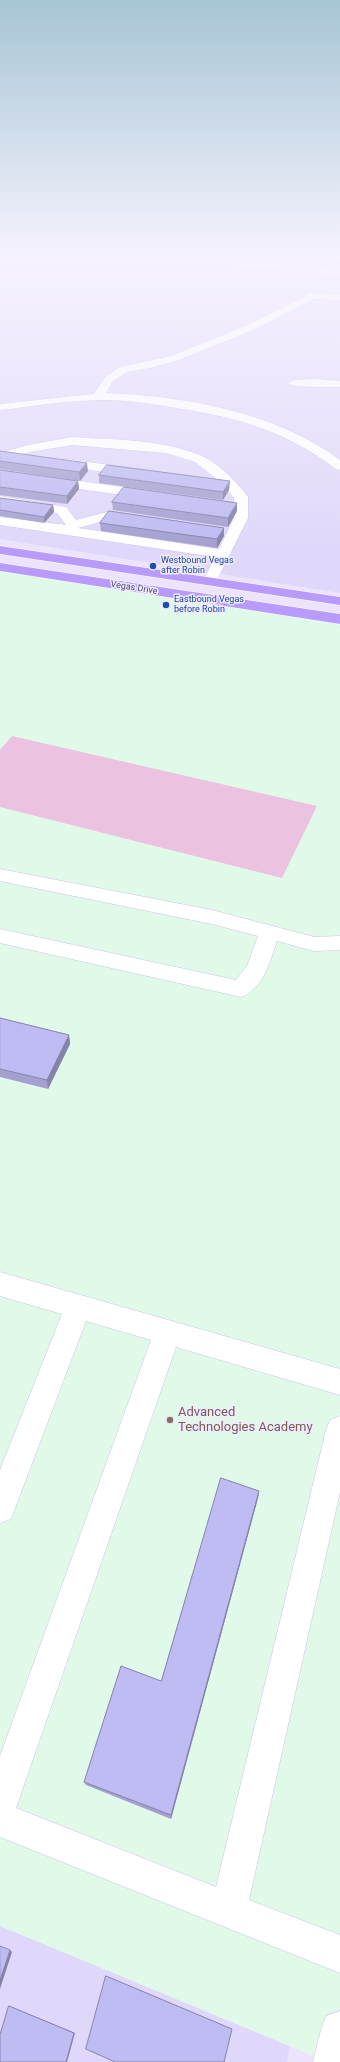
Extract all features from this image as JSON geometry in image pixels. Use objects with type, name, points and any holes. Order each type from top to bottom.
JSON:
[{"type":"main road","name":"Vegas Drive","points":[[0,550],[340,601]]},
{"type":"main road","points":[[52,575],[63,559]]},
{"type":"main road","name":"Vegas Drive","points":[[0,567],[340,619]]},
{"type":"street","points":[[98,397],[109,379],[124,369],[150,365],[176,356]]},
{"type":"street","points":[[294,383],[318,382],[340,384]]},
{"type":"street","points":[[0,407],[98,397],[150,400],[207,408],[248,418],[329,450],[340,466]]},
{"type":"street","points":[[4,456],[28,449],[72,441],[132,444],[167,449],[199,459],[230,485],[241,497],[241,518],[210,581]]},
{"type":"street","points":[[4,456],[146,474]]},
{"type":"street","points":[[86,486],[101,468]]},
{"type":"street","points":[[0,474],[164,496]]},
{"type":"street","points":[[207,482],[230,485]]},
{"type":"street","points":[[0,500],[61,510],[71,528]]},
{"type":"street","points":[[226,505],[241,507]]},
{"type":"street","points":[[71,528],[111,515],[150,521]]},
{"type":"street","points":[[0,521],[71,528],[224,554]]},
{"type":"street","points":[[219,531],[234,533]]},
{"type":"street","points":[[0,875],[212,917],[314,944],[340,943]]},
{"type":"street","points":[[0,936],[241,989],[257,969],[269,933]]},
{"type":"street","points":[[1,1287],[78,1307],[340,1382]]},
{"type":"street","points":[[0,1508],[78,1307]]},
{"type":"street","points":[[0,1804],[167,1333]]},
{"type":"street","points":[[229,1909],[298,1605],[340,1430]]},
{"type":"street","points":[[0,1819],[340,1954]]},
{"type":"street","points":[[333,2062],[340,2030]]},
{"type":"shaded area","points":[[0,356],[340,356],[340,593],[0,539]]},
{"type":"shaded area","name":"Advanced Technologies Academy","points":[[0,567],[340,619],[340,2030],[328,2062],[0,1926]]},
{"type":"shaded area","points":[[12,736],[317,806],[282,878],[0,807],[0,750]]},
{"type":"shaded area","points":[[0,1926],[290,2045],[287,2062],[0,2062]]},
{"type":"building","points":[[0,451],[87,463],[79,472],[0,461]]},
{"type":"building","points":[[107,465],[230,481],[223,492],[99,475]]},
{"type":"building","points":[[0,470],[78,481],[67,496],[0,487]]},
{"type":"building","points":[[124,487],[237,503],[228,518],[112,502]]},
{"type":"building","points":[[0,498],[53,505],[44,517],[0,510]]},
{"type":"building","points":[[109,511],[224,528],[217,539],[100,523]]},
{"type":"building","points":[[0,1018],[69,1035],[47,1080],[0,1069]]},
{"type":"building","points":[[221,1478],[259,1491],[171,1815],[84,1782],[121,1666],[161,1681]]},
{"type":"building","points":[[0,1946],[10,1950],[0,1980]]},
{"type":"building","points":[[106,1976],[232,2029],[224,2062],[115,2062],[86,2049]]},
{"type":"building","points":[[9,2006],[74,2033],[66,2062],[0,2062],[0,2035]]},
{"type":"place","name":"Westbound Vegas after Robin","points":[[153,566]]},
{"type":"place","name":"Eastbound Vegas before Robin","points":[[166,605]]},
{"type":"place","name":"Advanced Technologies Academy","points":[[170,1420]]}]
